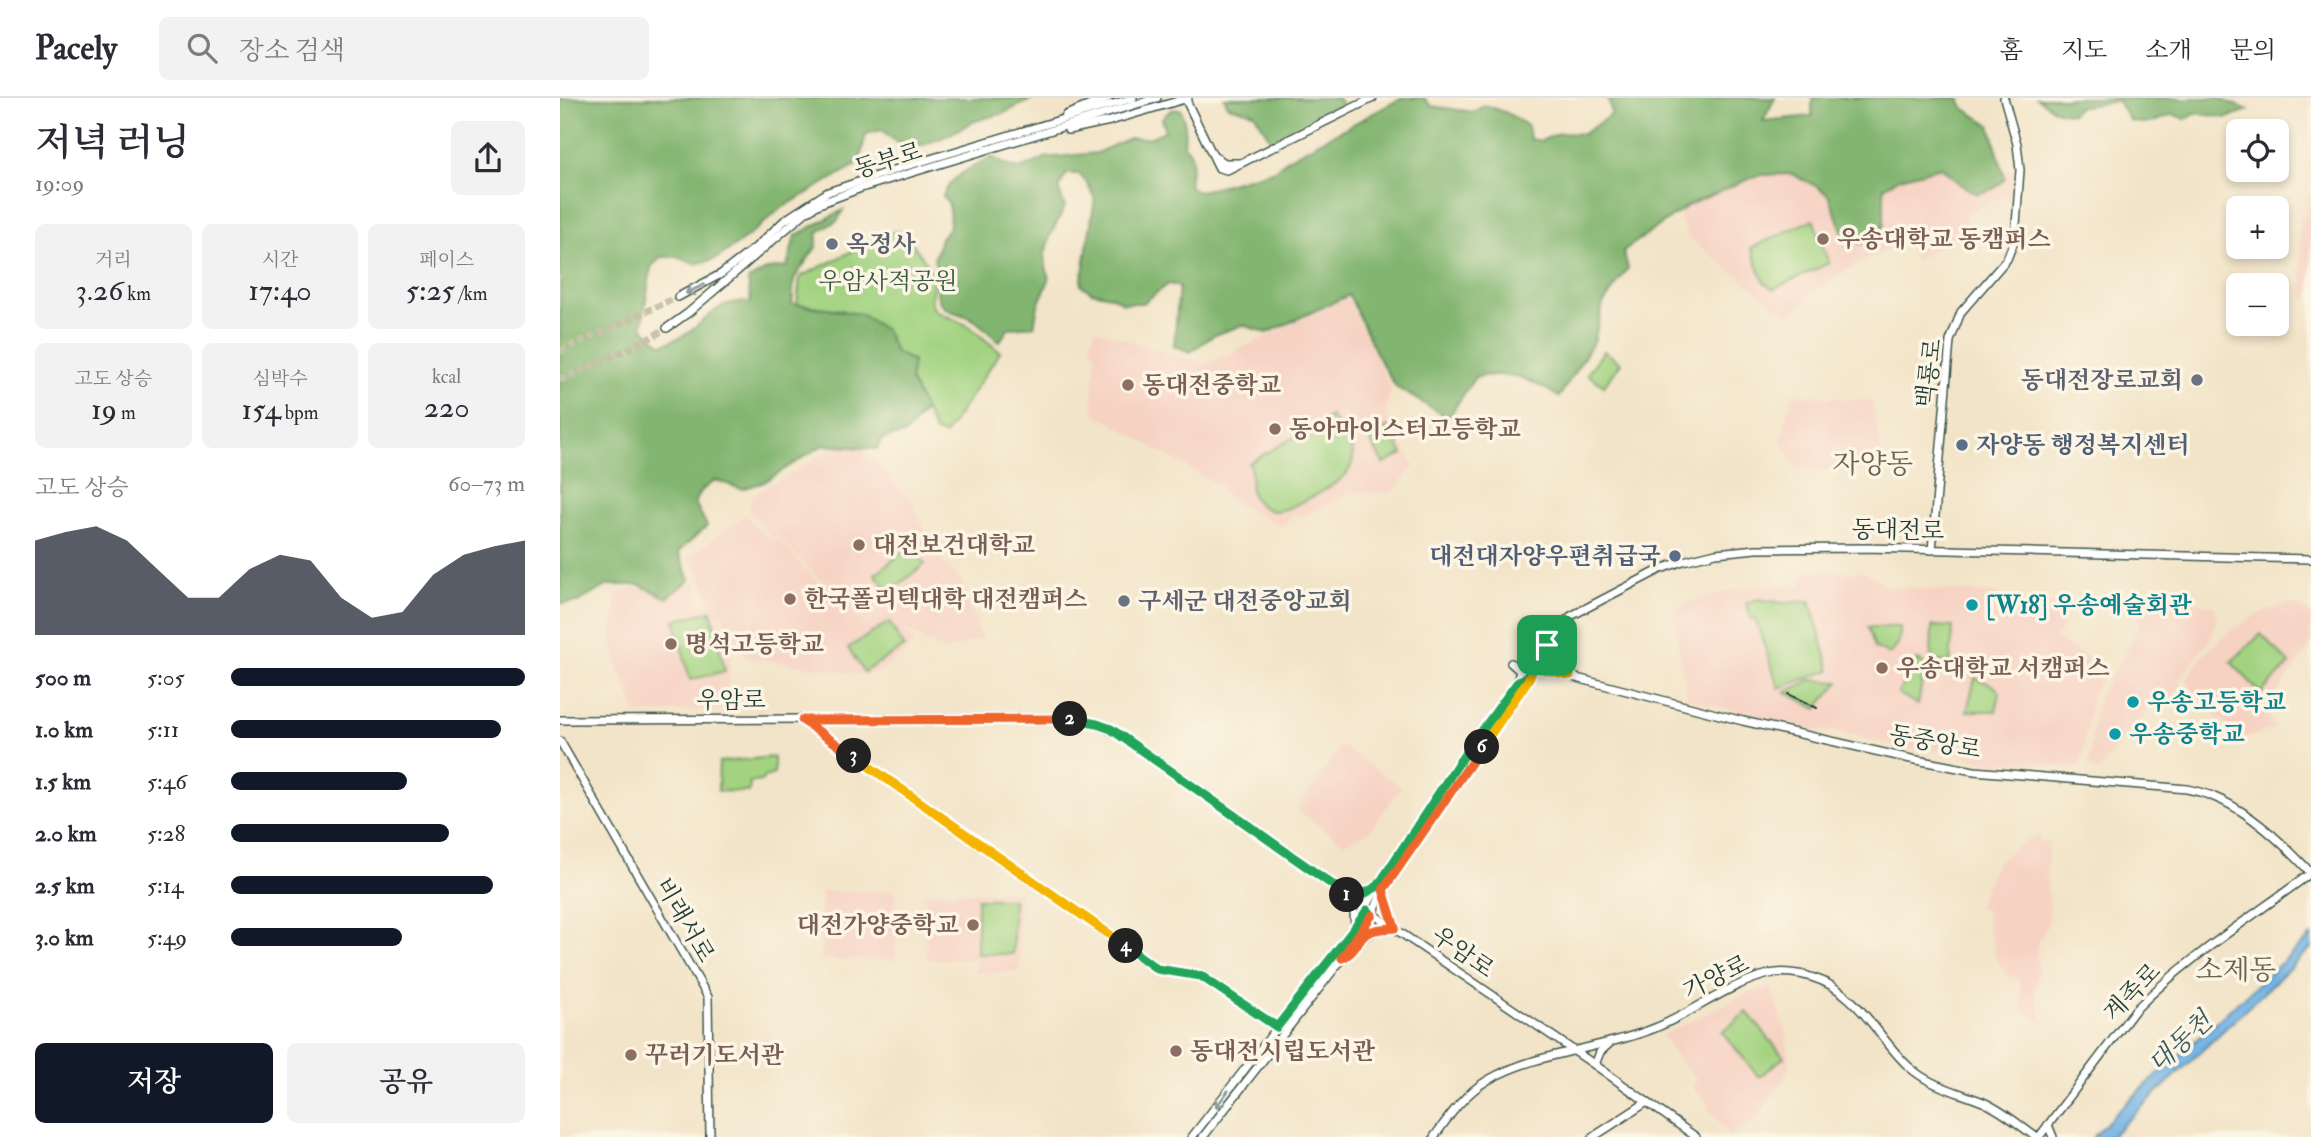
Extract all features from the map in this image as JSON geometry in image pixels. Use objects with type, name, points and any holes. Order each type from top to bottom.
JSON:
[{"type":"main road","points":[[1025,135],[1108,98]]},
{"type":"main road","name":"동부로","points":[[667,328],[697,306],[790,224],[819,204],[853,190],[1133,98]]},
{"type":"main road","name":"동부로","points":[[678,297],[729,269],[800,208],[828,192],[900,168],[1157,98]]},
{"type":"main road","points":[[1025,135],[1110,121],[1186,98],[1213,155],[1226,163],[1244,162],[1373,98]]},
{"type":"main road","name":"백룡로","points":[[1932,550],[1950,341],[1961,312],[2007,259],[2015,239],[2020,170],[2017,144],[2004,98]]},
{"type":"main road","name":"동대전로","points":[[1381,888],[1528,680],[1559,627],[1580,611],[1661,569],[1700,556],[1756,549],[1866,548],[2311,559]]},
{"type":"main road","points":[[1547,645],[1548,659],[1570,675]]},
{"type":"main road","points":[[1511,663],[1520,671],[1517,683]]},
{"type":"main road","name":"동중앙로","points":[[1534,667],[1743,720],[1974,771],[2187,789],[2232,806],[2260,826],[2311,873]]},
{"type":"main road","name":"동대전로","points":[[1203,1137],[1342,958],[1381,888],[1458,764],[1517,683],[1529,675]]},
{"type":"main road","name":"우암로","points":[[560,720],[1053,718],[1097,724],[1137,746],[1370,912],[1696,1137]]},
{"type":"main road","points":[[802,720],[1157,969],[1201,976],[1277,1027]]},
{"type":"main road","name":"비래서로","points":[[560,741],[708,998],[710,1137]]},
{"type":"main road","name":"계족로","points":[[2038,1137],[2145,1000],[2198,956],[2311,873]]},
{"type":"main road","points":[[1342,958],[1348,956],[1366,934],[1395,928],[1381,888],[1353,900],[1354,929]]},
{"type":"main road","name":"동대전로","points":[[1192,1137],[1370,912]]},
{"type":"main road","name":"가양로","points":[[1434,1137],[1459,1102],[1476,1087],[1518,1066],[1611,1043],[1655,1028],[1759,976],[1773,973],[1813,978],[1851,999],[1894,1051],[1918,1074],[1935,1084],[1993,1107],[2038,1137]]},
{"type":"main road","points":[[1595,1065],[1600,1052],[1611,1043]]},
{"type":"main road","points":[[1593,1137],[1647,1102]]},
{"type":"main road","points":[[2048,1125],[2053,1137]]},
{"type":"shaded area","name":"우송대학교 동캠퍼스","points":[[1941,160],[2015,172],[2017,197],[2003,197],[1964,214],[1971,231],[1915,259],[1903,241],[1847,270],[1808,296],[1789,316],[1688,237],[1679,216],[1684,203],[1753,173]]},
{"type":"shaded area","points":[[2308,195],[2311,195],[2311,298],[2303,299],[2299,218],[2306,216]]},
{"type":"shaded area","name":"동아마이스터고등학교","points":[[1347,298],[1391,389],[1385,412],[1414,466],[1392,492],[1352,493],[1304,515],[1293,514],[1281,527],[1228,498],[1220,486],[1094,413],[1093,381],[1096,356],[1090,345],[1095,329],[1170,355],[1208,364]]},
{"type":"shaded area","points":[[1793,394],[1872,401],[1886,470],[1797,469],[1781,439]]},
{"type":"shaded area","points":[[852,438],[912,502],[935,553],[962,581],[981,638],[945,651],[902,627],[914,642],[883,671],[866,675],[745,657],[716,608],[732,651],[728,689],[723,691],[722,709],[637,714],[616,663],[612,637],[616,593],[636,587],[662,594],[697,582],[701,606],[714,604],[688,557],[746,515],[770,540],[778,539],[817,581],[867,592],[869,598],[868,591],[819,579],[778,537],[771,538],[749,510],[752,496]]},
{"type":"shaded area","name":"우송대학교 서캠퍼스","points":[[1803,571],[1864,572],[1880,580],[1881,586],[1996,593],[1997,600],[2014,604],[2054,605],[2062,616],[2063,626],[2055,638],[2088,659],[2081,676],[2101,679],[2092,695],[2081,765],[2067,767],[2021,762],[1995,766],[1952,751],[1912,749],[1840,732],[1818,731],[1687,697],[1673,610],[1689,602],[1735,589],[1801,586]]},
{"type":"shaded area","points":[[2142,591],[2214,606],[2217,620],[2211,638],[2181,676],[2181,686],[2167,703],[2156,695],[2131,737],[2106,760],[2100,771],[2089,768],[2098,698],[2139,626]]},
{"type":"shaded area","points":[[2290,603],[2311,613],[2311,645],[2264,710],[2274,729],[2239,740],[2188,684],[2188,676],[2204,654],[2231,631],[2258,614]]},
{"type":"shaded area","points":[[1341,745],[1401,787],[1369,832],[1343,843],[1297,810]]},
{"type":"shaded area","points":[[2037,835],[2040,843],[2049,842],[2046,877],[2050,907],[2048,924],[2037,945],[2038,974],[2035,990],[2043,1023],[2023,1010],[2020,979],[2007,975],[1995,958],[1987,927],[1987,913],[1977,906],[1995,865]]},
{"type":"shaded area","points":[[821,891],[895,891],[896,959],[821,960]]},
{"type":"shaded area","name":"대전가양중학교","points":[[1018,891],[1020,971],[976,973],[975,959],[927,960],[925,893]]},
{"type":"shaded area","points":[[1771,987],[1785,1028],[1790,1064],[1782,1083],[1755,1121],[1729,1134],[1692,1086],[1698,1079],[1678,1060],[1662,1035],[1749,993]]},
{"type":"green space","points":[[560,98],[1034,98],[1004,113],[975,121],[907,151],[882,130],[866,134],[859,163],[780,209],[716,259],[695,264],[677,257],[661,257],[651,267],[642,327],[662,345],[682,337],[724,305],[751,302],[748,280],[768,269],[787,267],[795,236],[843,210],[838,220],[818,232],[816,247],[794,279],[792,304],[861,314],[886,331],[895,352],[913,361],[910,379],[925,410],[905,434],[882,439],[877,449],[823,445],[764,482],[742,489],[715,480],[701,491],[695,503],[707,526],[678,552],[690,580],[667,598],[640,585],[608,585],[578,602],[560,604]]},
{"type":"green space","points":[[1224,98],[1338,98],[1344,107],[1273,143],[1254,113],[1228,106]]},
{"type":"green space","points":[[1402,98],[1424,98],[1431,106],[1473,112],[1485,105],[1507,113],[1528,126],[1530,139],[1541,141],[1559,133],[1583,134],[1612,114],[1608,98],[1775,98],[1763,121],[1812,116],[1812,98],[1959,98],[1963,108],[1990,125],[2005,179],[1995,188],[1978,194],[1961,185],[1941,167],[1900,178],[1884,187],[1884,224],[1877,239],[1860,244],[1844,236],[1829,196],[1818,187],[1792,174],[1758,175],[1689,205],[1623,251],[1628,268],[1603,304],[1594,341],[1559,397],[1519,378],[1499,375],[1475,377],[1448,418],[1396,387],[1379,359],[1349,295],[1267,333],[1243,325],[1214,335],[1190,352],[1174,346],[1179,286],[1168,284],[1143,303],[1123,303],[1111,296],[1092,292],[1081,285],[1095,199],[1088,184],[1079,174],[1067,174],[1061,182],[1060,193],[1065,206],[1050,236],[1044,257],[1049,280],[1038,305],[1034,326],[1009,328],[999,342],[974,320],[948,310],[940,303],[934,260],[941,238],[950,226],[949,205],[943,196],[957,177],[992,157],[1020,169],[1045,158],[1097,153],[1129,138],[1149,138],[1165,131],[1162,118],[1171,110],[1181,109],[1185,125],[1184,145],[1192,160],[1190,187],[1198,192],[1273,171],[1289,158]]},
{"type":"green space","points":[[2037,98],[2218,98],[2248,110],[2227,118],[2196,113],[2185,119],[2172,114],[2157,121],[2142,123],[2130,121],[2118,101],[2079,107],[2071,114],[2055,110]]},
{"type":"green space","points":[[1813,219],[1829,263],[1773,289],[1764,282],[1751,248]]},
{"type":"green space","name":"우암사적공원","points":[[898,231],[910,240],[934,274],[931,302],[935,311],[969,326],[1000,352],[945,435],[935,432],[910,379],[913,361],[895,352],[886,331],[842,310],[797,304],[800,277]]},
{"type":"green space","points":[[1604,351],[1621,363],[1604,386],[1587,374]]},
{"type":"green space","points":[[1331,416],[1353,452],[1347,473],[1321,492],[1282,510],[1271,510],[1259,504],[1252,493],[1249,463]]},
{"type":"green space","points":[[1388,427],[1403,454],[1383,464],[1369,438]]},
{"type":"green space","points":[[911,546],[925,564],[889,592],[875,574]]},
{"type":"green space","points":[[1758,599],[1785,603],[1810,601],[1830,670],[1779,688],[1755,619],[1752,620],[1746,603]]},
{"type":"green space","points":[[711,611],[725,671],[690,680],[675,620]]},
{"type":"green space","points":[[889,622],[904,647],[864,672],[848,648]]},
{"type":"green space","points":[[1932,626],[1953,627],[1950,663],[1931,660]]},
{"type":"green space","points":[[1868,627],[1900,627],[1895,649],[1889,654],[1875,648]]},
{"type":"green space","points":[[2261,634],[2290,664],[2261,693],[2231,662]]},
{"type":"green space","points":[[1918,660],[1925,665],[1918,705],[1898,693]]},
{"type":"green space","points":[[1975,678],[1993,685],[2000,692],[1996,711],[1967,711]]},
{"type":"green space","points":[[1811,680],[1839,682],[1817,709],[1786,692]]},
{"type":"green space","points":[[774,757],[774,774],[764,777],[762,781],[750,782],[749,792],[718,791],[719,762]]},
{"type":"green space","points":[[977,899],[1013,899],[1013,954],[977,954]]},
{"type":"green space","points":[[1747,1012],[1784,1057],[1759,1077],[1722,1032]]},
{"type":"water","points":[[2311,936],[2311,948],[2110,1137],[2093,1137],[2121,1108]]},
{"type":"tunnel","points":[[560,351],[678,297]]},
{"type":"tunnel","points":[[560,380],[667,328]]},
{"type":"railway","points":[[1788,694],[1817,708]]},
{"type":"place","name":"우송대학교 동캠퍼스","points":[[1823,239]]},
{"type":"place","name":"옥정사","points":[[832,244]]},
{"type":"place","name":"동대전장로교회","points":[[2197,380]]},
{"type":"place","name":"동대전중학교","points":[[1128,385]]},
{"type":"place","name":"동아마이스터고등학교","points":[[1275,429]]},
{"type":"place","name":"자양동 행정복지센터","points":[[1962,445]]},
{"type":"place","name":"대전보건대학교","points":[[859,545]]},
{"type":"place","name":"대전대자양우편취급국","points":[[1675,556]]},
{"type":"place","name":"한국폴리텍대학 대전캠퍼스","points":[[790,599]]},
{"type":"place","name":"구세군 대전중앙교회","points":[[1124,601]]},
{"type":"place","name":"[W18] 우송예술회관","points":[[1972,605]]},
{"type":"place","name":"명석고등학교","points":[[671,644]]},
{"type":"place","name":"우송대학교 서캠퍼스","points":[[1882,668]]},
{"type":"place","name":"우송고등학교","points":[[2133,702]]},
{"type":"place","name":"우송중학교","points":[[2115,734]]},
{"type":"place","name":"대전가양중학교","points":[[973,925]]},
{"type":"place","name":"동대전시립도서관","points":[[1176,1051]]},
{"type":"place","name":"꾸러기도서관","points":[[631,1055]]},
{"type":"district","name":"자양동","points":[[1873,463]]},
{"type":"district","name":"소제동","points":[[2236,969]]},
{"type":"route","points":[[1547,645],[1548,659],[1570,675],[1534,667],[1528,680],[1383,890],[1395,928],[1366,934],[1348,956],[1342,958],[1373,914],[1367,910],[1277,1027],[1201,976],[1157,969],[802,720],[1053,718],[1084,720],[1097,724],[1111,729],[1137,746],[1353,900],[1378,886],[1458,764],[1517,683],[1529,675],[1547,645]]},
{"type":"water label","name":"대동천","points":[[2180,1042]]}]
